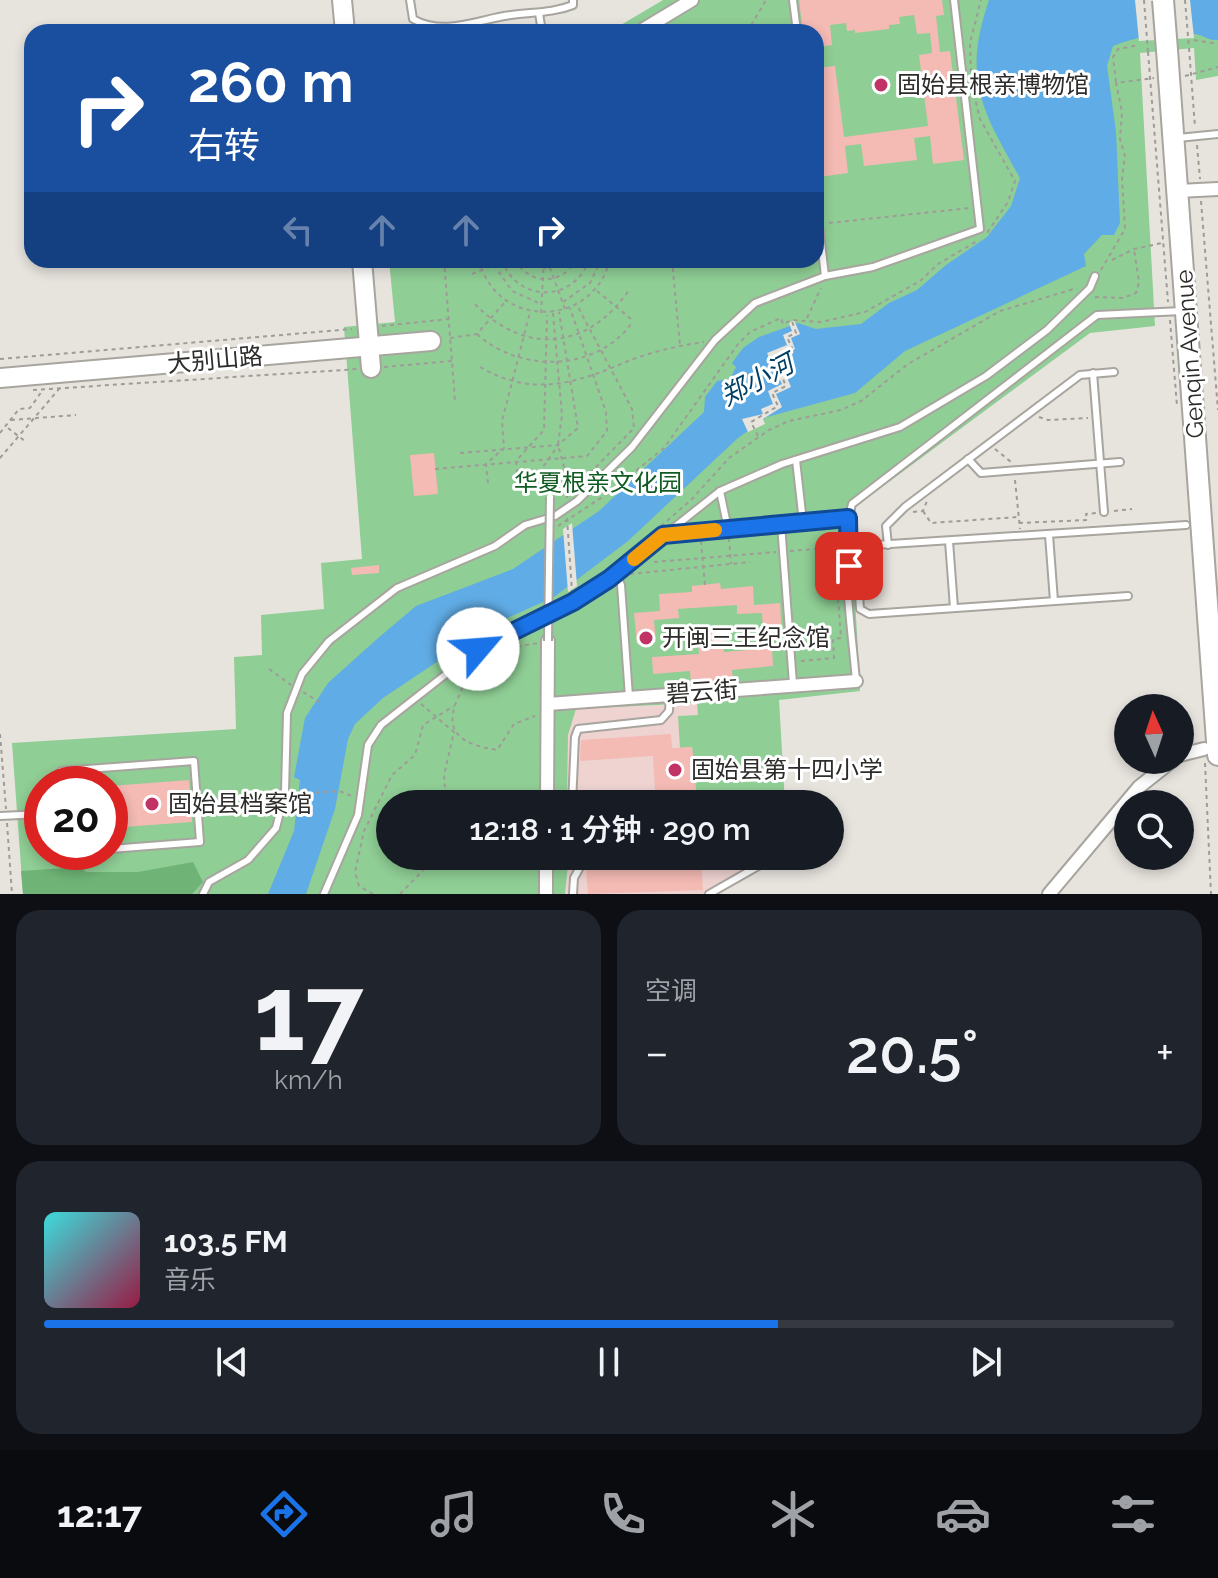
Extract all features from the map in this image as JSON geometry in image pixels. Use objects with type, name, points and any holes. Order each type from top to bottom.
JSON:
[{"type":"main road","points":[[342,0],[344,24]]},
{"type":"main road","name":"Genqin Avenue","points":[[1163,0],[1158,51],[1160,78],[1174,139],[1178,191],[1178,311],[1214,657],[1211,752]]},
{"type":"main road","points":[[363,268],[371,368]]},
{"type":"main road","name":"大别山路","points":[[0,378],[368,337],[431,341]]},
{"type":"street","points":[[652,24],[692,0]]},
{"type":"street","points":[[1178,191],[1218,189]]},
{"type":"street","points":[[547,790],[548,642]]},
{"type":"street","name":"碧云街","points":[[548,709],[629,698],[856,681]]},
{"type":"street","points":[[1049,894],[1139,787],[1155,774]]},
{"type":"street","points":[[546,870],[546,894]]},
{"type":"lane","points":[[410,0],[413,19],[422,24]]},
{"type":"lane","points":[[473,24],[509,15],[560,11],[573,5],[573,0]]},
{"type":"lane","points":[[793,0],[796,24]]},
{"type":"lane","points":[[203,894],[209,882],[248,860],[276,828],[285,792],[287,713],[302,674],[315,654],[397,588],[495,546],[531,523],[555,516],[577,501],[632,447],[715,340],[755,303],[825,276],[873,267],[980,229],[954,0]]},
{"type":"lane","points":[[539,13],[541,24]]},
{"type":"lane","points":[[1174,139],[1218,134]]},
{"type":"lane","points":[[824,267],[825,276]]},
{"type":"lane","points":[[324,894],[358,815],[368,745],[381,725],[478,649],[618,577],[663,535],[720,491],[796,460],[873,439],[929,411],[986,376],[1047,330],[1090,288],[1095,276]]},
{"type":"lane","points":[[856,681],[848,546],[848,518],[852,504],[1097,315],[1178,311]]},
{"type":"lane","points":[[888,545],[886,526],[889,521],[968,459],[1080,375],[1114,372]]},
{"type":"lane","points":[[1093,373],[1104,512]]},
{"type":"lane","points":[[968,459],[981,473],[1120,462]]},
{"type":"lane","points":[[796,460],[803,522]]},
{"type":"lane","points":[[720,491],[728,529]]},
{"type":"lane","points":[[548,642],[550,497]]},
{"type":"lane","points":[[663,535],[848,518]]},
{"type":"lane","points":[[781,524],[793,685]]},
{"type":"lane","points":[[1128,596],[869,614],[860,609],[856,551],[859,546],[1186,525]]},
{"type":"lane","points":[[1049,535],[1054,601]]},
{"type":"lane","points":[[949,541],[954,608]]},
{"type":"lane","points":[[618,577],[629,698]]},
{"type":"lane","points":[[573,790],[578,729],[661,720],[669,711],[670,695]]},
{"type":"lane","points":[[128,766],[194,761],[200,842],[128,848]]},
{"type":"lane","points":[[0,816],[24,815]]},
{"type":"lane","points":[[573,894],[574,878],[578,870]]},
{"type":"lane","points":[[709,894],[751,870]]},
{"type":"path","points":[[752,24],[766,0]]},
{"type":"path","points":[[971,72],[970,43],[981,0]]},
{"type":"path","points":[[1144,0],[1158,51],[1163,243],[1178,311],[1178,418]]},
{"type":"path","points":[[1185,0],[1218,410]]},
{"type":"path","points":[[1194,40],[1218,44]]},
{"type":"path","points":[[652,534],[691,500],[729,458],[758,436],[789,421],[841,410],[861,401],[908,364],[1000,311],[1078,288],[1095,276],[1109,261],[1125,229],[1122,179],[1125,156],[1120,139],[1122,112],[1113,57],[1118,49],[1139,45]]},
{"type":"path","points":[[1116,83],[1191,75],[1218,67]]},
{"type":"path","points":[[531,523],[538,528],[570,521],[634,475],[682,426],[709,384],[750,332],[781,318],[783,324],[806,320],[821,322],[865,312],[920,281],[938,264],[991,230],[1008,202],[1015,181],[980,119],[972,87]]},
{"type":"path","points":[[824,223],[977,207]]},
{"type":"path","points":[[1109,261],[1134,249],[1163,243]]},
{"type":"path","points":[[1094,297],[1123,298],[1136,293],[1139,282],[1134,249]]},
{"type":"path","points":[[445,268],[455,401]]},
{"type":"path","points":[[472,274],[486,268]]},
{"type":"path","points":[[496,268],[512,291],[541,304]]},
{"type":"path","points":[[508,268],[520,286],[542,293],[559,291],[578,279],[584,268]]},
{"type":"path","points":[[522,268],[527,274],[543,280],[554,279],[570,268]]},
{"type":"path","points":[[563,302],[590,283],[597,268]]},
{"type":"path","points":[[481,270],[505,301],[530,312],[553,313],[577,305],[596,290],[606,268]]},
{"type":"path","points":[[673,268],[680,346]]},
{"type":"path","points":[[435,469],[587,456],[607,431],[606,412],[594,376],[551,269],[544,269],[541,313]]},
{"type":"path","points":[[806,320],[825,276]]},
{"type":"path","points":[[596,290],[631,319]]},
{"type":"path","points":[[475,304],[490,319],[524,336],[546,339],[590,329],[617,307],[629,290]]},
{"type":"path","points":[[431,341],[477,334],[505,301]]},
{"type":"path","points":[[543,480],[589,474],[634,428],[632,409],[577,305]]},
{"type":"path","points":[[504,448],[502,421],[530,312]]},
{"type":"path","points":[[534,479],[558,445],[578,428],[559,312]]},
{"type":"path","points":[[518,481],[516,461],[544,430],[547,313]]},
{"type":"path","points":[[553,313],[562,415],[558,445],[567,477],[572,591]]},
{"type":"path","points":[[0,359],[368,337],[449,319]]},
{"type":"path","points":[[758,436],[751,422],[778,406],[772,393],[786,386],[773,356],[792,348],[787,337],[796,333],[792,321]]},
{"type":"path","points":[[477,334],[496,349],[518,358],[545,362],[568,360],[601,349],[631,324]]},
{"type":"path","points":[[480,367],[512,380],[559,386],[680,346],[715,340]]},
{"type":"path","points":[[28,391],[452,361]]},
{"type":"path","points":[[0,458],[60,389]]},
{"type":"path","points":[[0,433],[19,409],[30,408],[43,390]]},
{"type":"path","points":[[1032,411],[1048,420],[1096,417]]},
{"type":"path","points":[[11,420],[76,415]]},
{"type":"path","points":[[6,427],[26,442]]},
{"type":"path","points":[[994,440],[994,448],[1008,458],[1015,472],[1021,537]]},
{"type":"path","points":[[460,453],[558,445]]},
{"type":"path","points":[[486,464],[504,448]]},
{"type":"path","points":[[486,464],[488,483]]},
{"type":"path","points":[[1019,523],[1087,520],[1086,514],[1132,509]]},
{"type":"path","points":[[923,511],[931,523],[1019,517]]},
{"type":"path","points":[[728,529],[731,564]]},
{"type":"path","points":[[700,532],[705,585]]},
{"type":"path","points":[[654,562],[848,546]]},
{"type":"path","points":[[618,577],[750,562]]},
{"type":"path","points":[[792,661],[834,658],[833,639],[841,638],[837,585],[849,585]]},
{"type":"path","points":[[454,668],[463,671],[504,649],[548,642]]},
{"type":"path","points":[[445,790],[444,775],[454,732],[451,716],[474,666]]},
{"type":"path","points":[[412,701],[428,707],[429,714],[462,740],[497,750],[514,724],[548,709]]},
{"type":"path","points":[[373,894],[359,886],[355,872],[364,831],[385,786],[415,755],[423,725],[454,706]]},
{"type":"path","points":[[1211,752],[1211,894]]},
{"type":"path","points":[[293,794],[344,793]]},
{"type":"path","points":[[400,894],[423,870]]},
{"type":"shaded area","name":"固始县第十四小学","points":[[779,700],[784,790],[567,790],[568,735],[575,709]]},
{"type":"shaded area","points":[[568,870],[759,870],[718,894],[565,894]]},
{"type":"green space","name":"华夏根亲文化园","points":[[663,0],[1218,0],[1218,76],[1196,80],[1194,48],[1140,53],[1155,326],[1090,333],[855,507],[853,560],[860,691],[779,700],[784,790],[696,790],[692,747],[680,748],[678,716],[698,715],[697,703],[576,709],[568,735],[567,790],[376,790],[376,870],[568,870],[565,894],[23,894],[12,743],[236,729],[234,657],[262,655],[261,615],[324,609],[321,563],[362,559],[344,327],[395,322],[390,268],[824,268],[824,24],[622,24]]},
{"type":"green space","points":[[193,862],[203,882],[192,894],[23,894],[21,871],[138,872]]},
{"type":"water","name":"郑小河","points":[[989,0],[1218,0],[1218,40],[1174,33],[1143,37],[1113,46],[1107,66],[1116,132],[1120,223],[1114,235],[1102,235],[1084,254],[1086,266],[905,351],[855,393],[767,417],[738,438],[628,541],[554,597],[492,625],[383,698],[355,724],[348,739],[335,809],[306,894],[268,894],[294,831],[300,780],[294,777],[305,718],[328,683],[416,606],[513,569],[599,511],[704,412],[705,397],[717,381],[730,379],[736,367],[732,363],[743,348],[759,337],[798,323],[816,329],[861,324],[889,303],[917,290],[946,265],[987,237],[1011,206],[1020,178],[995,133],[980,93],[977,52]]},
{"type":"pier","points":[[1135,0],[1190,0],[1194,38],[1139,41]]},
{"type":"pier","points":[[794,320],[800,334],[791,338],[795,349],[779,358],[791,387],[776,394],[782,407],[763,419],[765,424],[748,432],[742,419],[763,414],[761,409],[773,404],[768,391],[782,384],[767,353],[787,345],[783,335],[792,331],[789,323]]},
{"type":"pier","points":[[572,523],[577,586],[568,592],[563,529]]},
{"type":"building","points":[[799,0],[942,0],[944,15],[936,16],[940,52],[950,51],[964,160],[933,164],[930,136],[914,138],[917,160],[864,166],[861,144],[845,146],[848,173],[824,176],[824,67],[835,66],[844,137],[928,126],[919,55],[932,53],[930,33],[917,34],[914,15],[899,17],[900,24],[889,25],[889,29],[855,33],[855,30],[847,31],[846,23],[830,25],[832,45],[824,46],[824,24],[802,24]]},
{"type":"building","points":[[434,453],[438,494],[414,496],[410,455]]},
{"type":"building","points":[[379,565],[379,573],[352,575],[351,568]]},
{"type":"building","points":[[720,583],[721,589],[753,586],[754,605],[780,603],[782,632],[763,633],[762,613],[737,614],[737,605],[678,609],[679,618],[654,620],[656,642],[637,644],[634,613],[660,611],[659,594],[692,592],[692,586]]},
{"type":"building","points":[[722,626],[724,652],[772,648],[773,666],[732,670],[733,681],[691,684],[690,671],[653,674],[652,657],[699,654],[697,628]]},
{"type":"building","points":[[671,734],[672,748],[692,747],[696,790],[655,790],[653,756],[580,761],[581,740]]},
{"type":"building","name":"固始县档案馆","points":[[189,780],[192,822],[128,827],[128,785]]},
{"type":"building","points":[[586,870],[702,870],[703,890],[588,894]]},
{"type":"slow traffic","points":[[634,559],[663,535],[715,530]]},
{"type":"place","name":"固始县根亲博物馆","points":[[881,85]]},
{"type":"place","name":"开闽三王纪念馆","points":[[646,638]]},
{"type":"place","name":"固始县第十四小学","points":[[675,770]]},
{"type":"place","name":"固始县档案馆","points":[[152,804]]},
{"type":"route","points":[[478,649],[573,602],[609,579],[663,535],[848,518],[849,566]]}]
